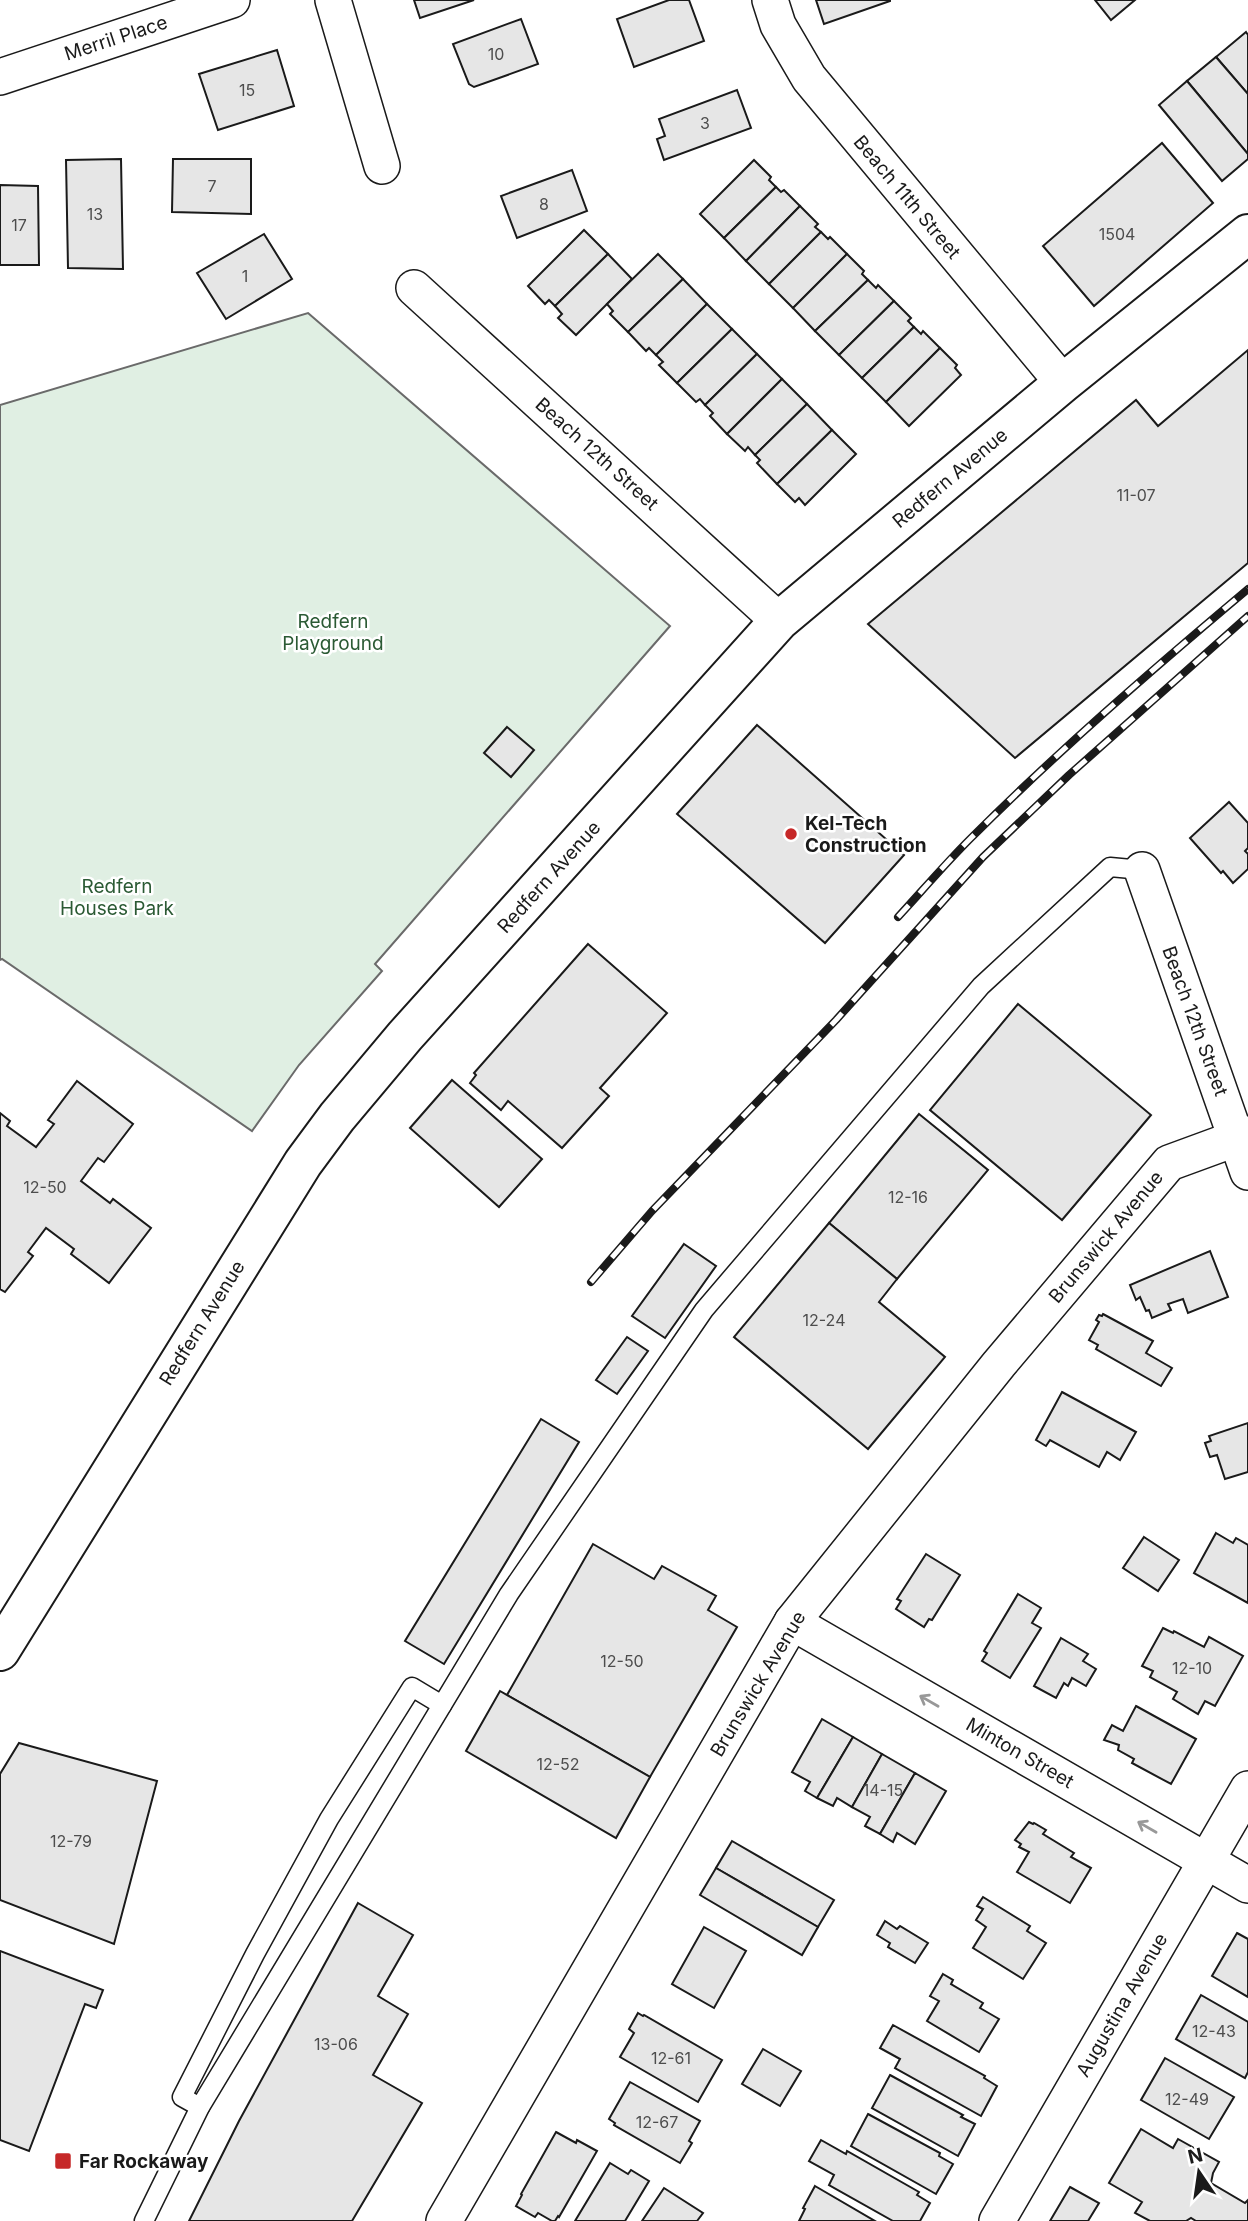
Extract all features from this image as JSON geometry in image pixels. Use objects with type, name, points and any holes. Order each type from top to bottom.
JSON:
[{"type":"street","name":"Merril Place","points":[[0,76],[232,0]]},
{"type":"street","points":[[333,0],[382,166]]},
{"type":"street","name":"Beach 11th Street","points":[[770,0],[778,26],[809,78],[1063,383]]},
{"type":"street","name":"Redfern Avenue","points":[[0,1651],[281,1196],[337,1117],[405,1036],[779,621],[1063,383],[1248,234]]},
{"type":"street","name":"Beach 12th Street","points":[[414,288],[779,621]]},
{"type":"street","name":"Beach 12th Street","points":[[1142,870],[1242,1136],[1248,1172]]},
{"type":"street","name":"Brunswick Avenue","points":[[444,2221],[792,1622],[999,1364],[1169,1163],[1242,1136]]},
{"type":"street","name":"Minton Street","points":[[792,1622],[1248,1885]]},
{"type":"street","name":"Augustina Avenue","points":[[996,2221],[1248,1789]]},
{"type":"lane","points":[[144,2221],[200,2107],[509,1594],[704,1310],[981,986],[1110,867],[1142,870]]},
{"type":"lane","points":[[200,2107],[182,2097],[255,1954],[330,1819],[412,1687],[442,1704]]},
{"type":"green space","name":"Redfern Playground","points":[[308,313],[670,626],[375,964],[382,971],[299,1065],[252,1131],[0,960],[0,405]]},
{"type":"building","points":[[414,0],[474,0],[420,18]]},
{"type":"building","points":[[669,0],[689,0],[704,41],[634,67],[617,19]]},
{"type":"building","points":[[816,0],[890,0],[890,1],[824,24]]},
{"type":"building","points":[[1095,0],[1135,0],[1111,20]]},
{"type":"building","points":[[521,19],[538,64],[474,87],[469,84],[453,44]]},
{"type":"building","points":[[1246,32],[1248,35],[1248,94],[1216,57]]},
{"type":"building","points":[[277,50],[294,106],[218,130],[199,74]]},
{"type":"building","points":[[1216,57],[1248,94],[1248,154],[1187,81]]},
{"type":"building","points":[[1187,81],[1248,154],[1248,159],[1222,181],[1159,105]]},
{"type":"building","points":[[737,90],[751,128],[664,160],[657,139],[665,136],[659,119]]},
{"type":"building","points":[[1162,143],[1213,203],[1094,306],[1043,246]]},
{"type":"building","points":[[121,159],[123,269],[68,268],[66,160]]},
{"type":"building","points":[[173,159],[251,159],[251,214],[172,212]]},
{"type":"building","points":[[754,160],[771,177],[769,180],[776,187],[724,238],[700,214]]},
{"type":"building","points":[[572,170],[587,211],[517,238],[501,196]]},
{"type":"building","points":[[0,185],[38,186],[39,265],[0,265]]},
{"type":"building","points":[[776,187],[781,192],[784,190],[800,206],[746,261],[724,238]]},
{"type":"building","points":[[800,206],[818,224],[815,227],[821,232],[769,284],[746,261]]},
{"type":"building","points":[[584,230],[608,254],[555,306],[549,300],[545,304],[528,286]]},
{"type":"building","points":[[821,232],[847,254],[793,308],[769,284]]},
{"type":"building","points":[[264,234],[292,279],[226,319],[197,273]]},
{"type":"building","points":[[608,254],[632,279],[576,335],[558,318],[562,314],[555,306]]},
{"type":"building","points":[[658,254],[683,279],[628,332],[610,314],[613,311],[607,304]]},
{"type":"building","points":[[847,254],[864,271],[862,274],[868,280],[815,331],[793,308]]},
{"type":"building","points":[[683,279],[707,304],[656,355],[649,348],[646,351],[628,332]]},
{"type":"building","points":[[868,280],[876,288],[878,285],[894,301],[839,355],[815,331]]},
{"type":"building","points":[[894,301],[911,318],[908,321],[914,327],[862,378],[839,355]]},
{"type":"building","points":[[707,304],[732,329],[677,383],[659,365],[663,362],[656,355]]},
{"type":"building","points":[[914,327],[921,334],[923,331],[940,348],[886,402],[862,378]]},
{"type":"building","points":[[732,329],[757,354],[705,405],[700,399],[696,402],[677,383]]},
{"type":"building","points":[[940,348],[957,365],[955,368],[961,375],[909,426],[886,402]]},
{"type":"building","points":[[1248,350],[1248,563],[1015,758],[868,624],[1136,400],[1158,426]]},
{"type":"building","points":[[757,354],[782,379],[727,434],[710,416],[713,413],[705,405]]},
{"type":"building","points":[[782,379],[807,404],[755,455],[748,447],[745,451],[727,434]]},
{"type":"building","points":[[807,404],[832,430],[777,484],[757,463],[760,460],[755,455]]},
{"type":"building","points":[[832,430],[856,454],[805,505],[799,498],[795,502],[777,484]]},
{"type":"building","name":"Kel-Tech Construction","points":[[757,725],[904,855],[825,943],[677,814]]},
{"type":"building","points":[[507,727],[534,750],[511,777],[484,753]]},
{"type":"building","points":[[1229,802],[1248,823],[1248,848],[1245,851],[1248,854],[1248,869],[1233,883],[1190,838]]},
{"type":"building","points":[[588,944],[667,1013],[600,1088],[609,1096],[562,1148],[508,1101],[501,1110],[470,1083],[476,1075],[474,1073]]},
{"type":"building","points":[[1018,1004],[1151,1115],[1062,1220],[930,1110]]},
{"type":"building","points":[[452,1080],[542,1159],[499,1207],[410,1128]]},
{"type":"building","points":[[77,1081],[133,1124],[104,1162],[98,1158],[81,1181],[110,1203],[113,1199],[151,1228],[109,1283],[71,1254],[74,1249],[46,1228],[28,1252],[33,1256],[5,1292],[0,1289],[0,1113],[10,1121],[7,1126],[36,1147],[54,1124],[48,1120]]},
{"type":"building","points":[[919,1114],[988,1170],[897,1279],[829,1223]]},
{"type":"building","points":[[829,1223],[897,1279],[879,1302],[945,1357],[868,1449],[734,1337]]},
{"type":"building","points":[[684,1244],[716,1266],[665,1338],[632,1316]]},
{"type":"building","points":[[1210,1251],[1228,1297],[1188,1313],[1183,1299],[1168,1304],[1171,1310],[1152,1318],[1140,1297],[1136,1300],[1130,1285]]},
{"type":"building","points":[[1103,1314],[1153,1341],[1146,1353],[1172,1368],[1161,1386],[1096,1349],[1098,1345],[1089,1340],[1099,1322],[1096,1320]]},
{"type":"building","points":[[627,1337],[648,1351],[617,1394],[596,1380]]},
{"type":"building","points":[[1062,1392],[1136,1432],[1120,1460],[1107,1452],[1099,1467],[1050,1440],[1046,1446],[1036,1440]]},
{"type":"building","points":[[541,1419],[579,1442],[444,1664],[405,1641]]},
{"type":"building","points":[[1248,1423],[1248,1472],[1225,1479],[1217,1455],[1210,1457],[1205,1443],[1211,1441],[1209,1436]]},
{"type":"building","points":[[1216,1533],[1233,1543],[1236,1538],[1248,1545],[1248,1603],[1194,1573]]},
{"type":"building","points":[[1144,1537],[1179,1560],[1158,1591],[1123,1568]]},
{"type":"building","points":[[593,1544],[654,1579],[662,1566],[716,1596],[708,1610],[737,1627],[650,1777],[507,1695]]},
{"type":"building","points":[[926,1554],[960,1575],[932,1620],[929,1619],[924,1627],[896,1609],[901,1601],[897,1599]]},
{"type":"building","points":[[1018,1594],[1041,1608],[1032,1623],[1041,1628],[1010,1678],[982,1661],[987,1653],[984,1651]]},
{"type":"building","points":[[1163,1628],[1204,1647],[1209,1637],[1243,1656],[1215,1706],[1205,1701],[1198,1714],[1173,1699],[1177,1692],[1150,1677],[1153,1671],[1142,1666]]},
{"type":"building","points":[[1061,1638],[1088,1654],[1083,1661],[1096,1669],[1086,1686],[1072,1678],[1068,1686],[1064,1683],[1056,1698],[1034,1686]]},
{"type":"building","points":[[500,1691],[650,1777],[616,1838],[466,1751]]},
{"type":"building","points":[[1136,1706],[1196,1739],[1171,1784],[1132,1763],[1134,1759],[1118,1750],[1119,1745],[1104,1740],[1112,1725],[1123,1731]]},
{"type":"building","points":[[822,1719],[853,1737],[817,1798],[805,1791],[810,1782],[792,1772]]},
{"type":"building","points":[[853,1737],[882,1754],[852,1807],[837,1798],[833,1806],[817,1798]]},
{"type":"building","points":[[19,1743],[157,1781],[114,1944],[0,1900],[0,1774]]},
{"type":"building","points":[[882,1754],[915,1773],[880,1834],[865,1826],[870,1817],[852,1807]]},
{"type":"building","points":[[915,1773],[946,1791],[915,1844],[897,1833],[893,1842],[880,1834]]},
{"type":"building","points":[[1029,1822],[1046,1830],[1043,1834],[1074,1853],[1071,1857],[1091,1868],[1070,1903],[1017,1872],[1029,1852],[1019,1847],[1021,1844],[1015,1840]]},
{"type":"building","points":[[732,1841],[834,1900],[818,1927],[716,1868]]},
{"type":"building","points":[[716,1868],[818,1927],[802,1955],[700,1895]]},
{"type":"building","points":[[983,1897],[1030,1926],[1027,1931],[1046,1943],[1023,1979],[973,1948],[986,1927],[976,1920],[983,1909],[977,1906]]},
{"type":"building","points":[[358,1903],[413,1935],[378,1996],[408,2014],[373,2075],[422,2103],[352,2221],[189,2221],[239,2121]]},
{"type":"building","points":[[885,1921],[897,1929],[900,1926],[928,1943],[915,1963],[888,1947],[890,1943],[877,1935]]},
{"type":"building","points":[[704,1927],[746,1951],[714,2008],[672,1984]]},
{"type":"building","points":[[1237,1933],[1248,1939],[1248,1997],[1212,1976]]},
{"type":"building","points":[[0,1951],[103,1990],[96,2008],[85,2004],[29,2151],[0,2140]]},
{"type":"building","points":[[943,1974],[953,1980],[951,1984],[983,2003],[980,2008],[999,2019],[979,2052],[927,2021],[939,2001],[930,1996]]},
{"type":"building","points":[[1201,1995],[1248,2022],[1248,2072],[1245,2078],[1176,2039]]},
{"type":"building","points":[[638,2013],[722,2060],[698,2102],[620,2057],[634,2033],[629,2029]]},
{"type":"building","points":[[893,2025],[985,2076],[984,2078],[997,2086],[981,2116],[895,2068],[900,2059],[880,2048]]},
{"type":"building","points":[[763,2049],[801,2071],[780,2106],[742,2084]]},
{"type":"building","points":[[1165,2058],[1234,2097],[1209,2139],[1141,2100]]},
{"type":"building","points":[[890,2075],[975,2124],[958,2156],[872,2108]]},
{"type":"building","points":[[630,2082],[700,2121],[689,2141],[692,2143],[680,2163],[614,2125],[609,2119]]},
{"type":"building","points":[[868,2114],[940,2153],[939,2156],[953,2164],[936,2194],[851,2146]]},
{"type":"building","points":[[1141,2129],[1173,2148],[1178,2139],[1219,2162],[1211,2183],[1245,2203],[1248,2200],[1248,2221],[1196,2221],[1191,2218],[1186,2221],[1150,2221],[1135,2213],[1142,2202],[1109,2183]]},
{"type":"building","points":[[556,2132],[597,2151],[559,2217],[552,2221],[538,2213],[535,2217],[516,2206]]},
{"type":"building","points":[[821,2140],[846,2154],[847,2151],[919,2192],[917,2195],[930,2203],[920,2221],[893,2221],[829,2185],[834,2175],[809,2161]]},
{"type":"building","points":[[610,2163],[628,2174],[631,2170],[649,2181],[625,2221],[575,2221]]},
{"type":"building","points":[[815,2186],[875,2221],[799,2221]]},
{"type":"building","points":[[1070,2187],[1099,2203],[1088,2221],[1050,2221]]},
{"type":"building","points":[[664,2188],[703,2213],[697,2221],[642,2221]]},
{"type":"railway","points":[[898,917],[961,848],[1037,774],[1141,680],[1248,589]]},
{"type":"railway","points":[[591,1282],[652,1211],[836,1020],[983,857],[1069,775],[1248,616]]},
{"type":"place","name":"Kel-Tech Construction","points":[[791,834]]},
{"type":"place","name":"Far Rockaway","points":[[63,2161]]},
{"type":"park label","name":"Redfern Houses Park","points":[[117,897]]}]
